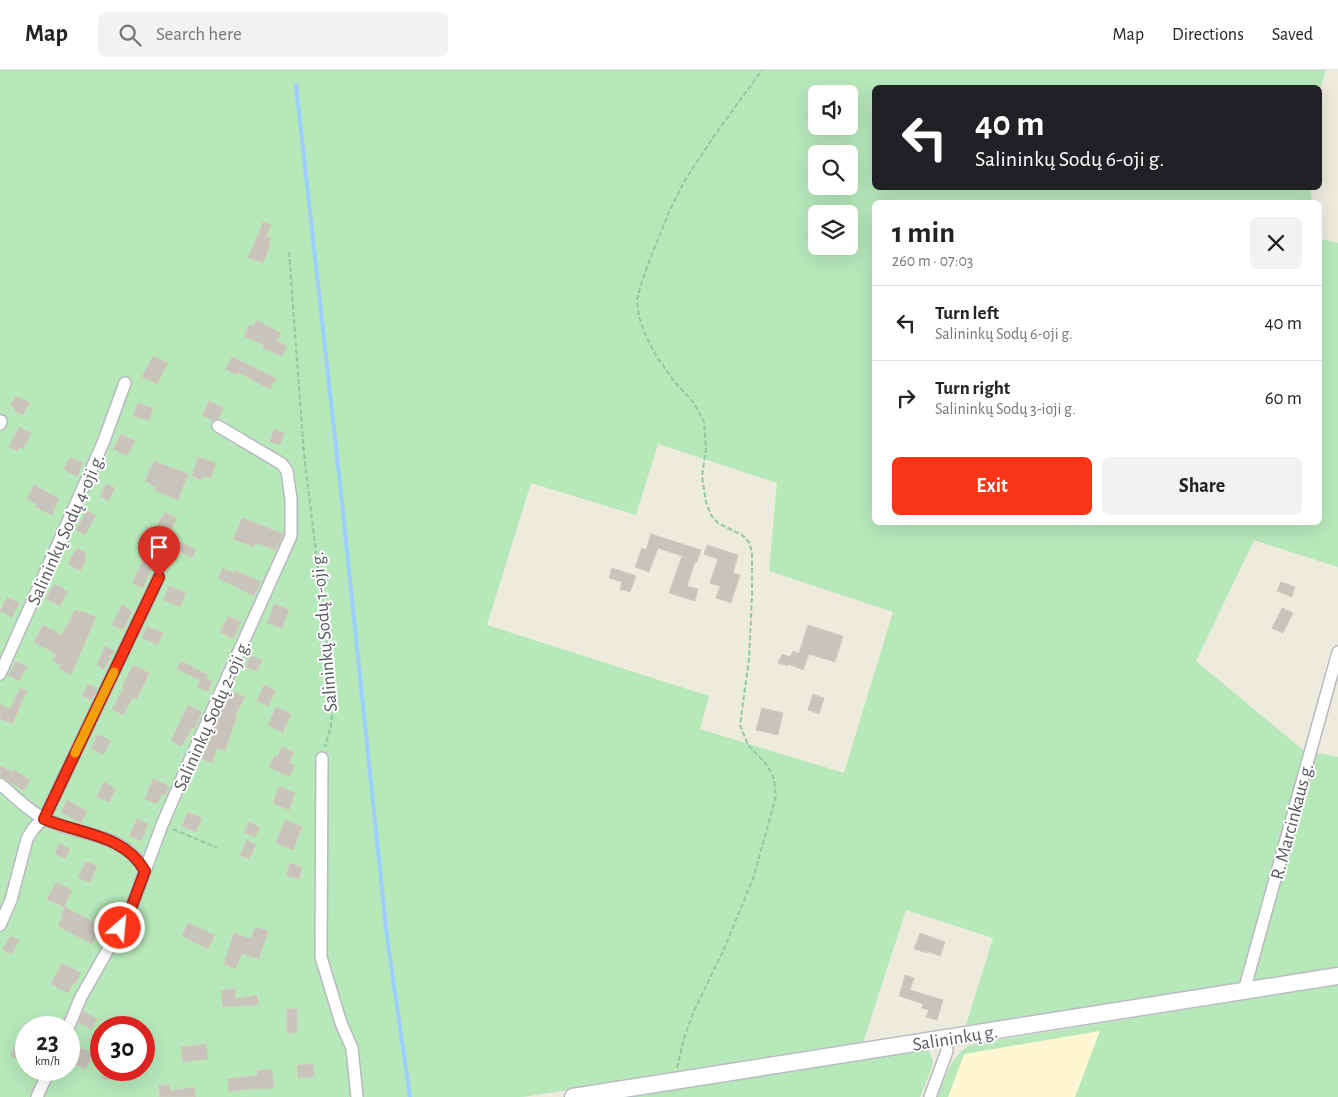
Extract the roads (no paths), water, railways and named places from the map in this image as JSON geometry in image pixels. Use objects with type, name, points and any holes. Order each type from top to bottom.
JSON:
[{"type":"main road","name":"Salininkų g.","points":[[573,1097],[1338,976]]},
{"type":"street","name":"Salininkų Sodų 4-oji g.","points":[[0,674],[104,443],[125,383]]},
{"type":"street","name":"Salininkų Sodų 2-oji g.","points":[[73,1016],[81,997],[130,911],[162,825],[291,536],[291,499],[287,471],[282,464],[218,426]]},
{"type":"street","points":[[0,925],[11,900],[27,839],[36,824],[44,819],[159,577]]},
{"type":"street","name":"R. Marcinkaus g.","points":[[1244,991],[1338,652]]},
{"type":"street","points":[[322,758],[321,957],[341,1023],[352,1048],[358,1097]]},
{"type":"street","points":[[0,784],[28,809],[44,819],[116,843],[127,849],[140,862],[145,871]]},
{"type":"street","points":[[930,1097],[947,1051],[946,1038]]},
{"type":"street","points":[[36,1097],[44,1081]]},
{"type":"waterway","points":[[296,85],[387,937],[410,1097]]}]
